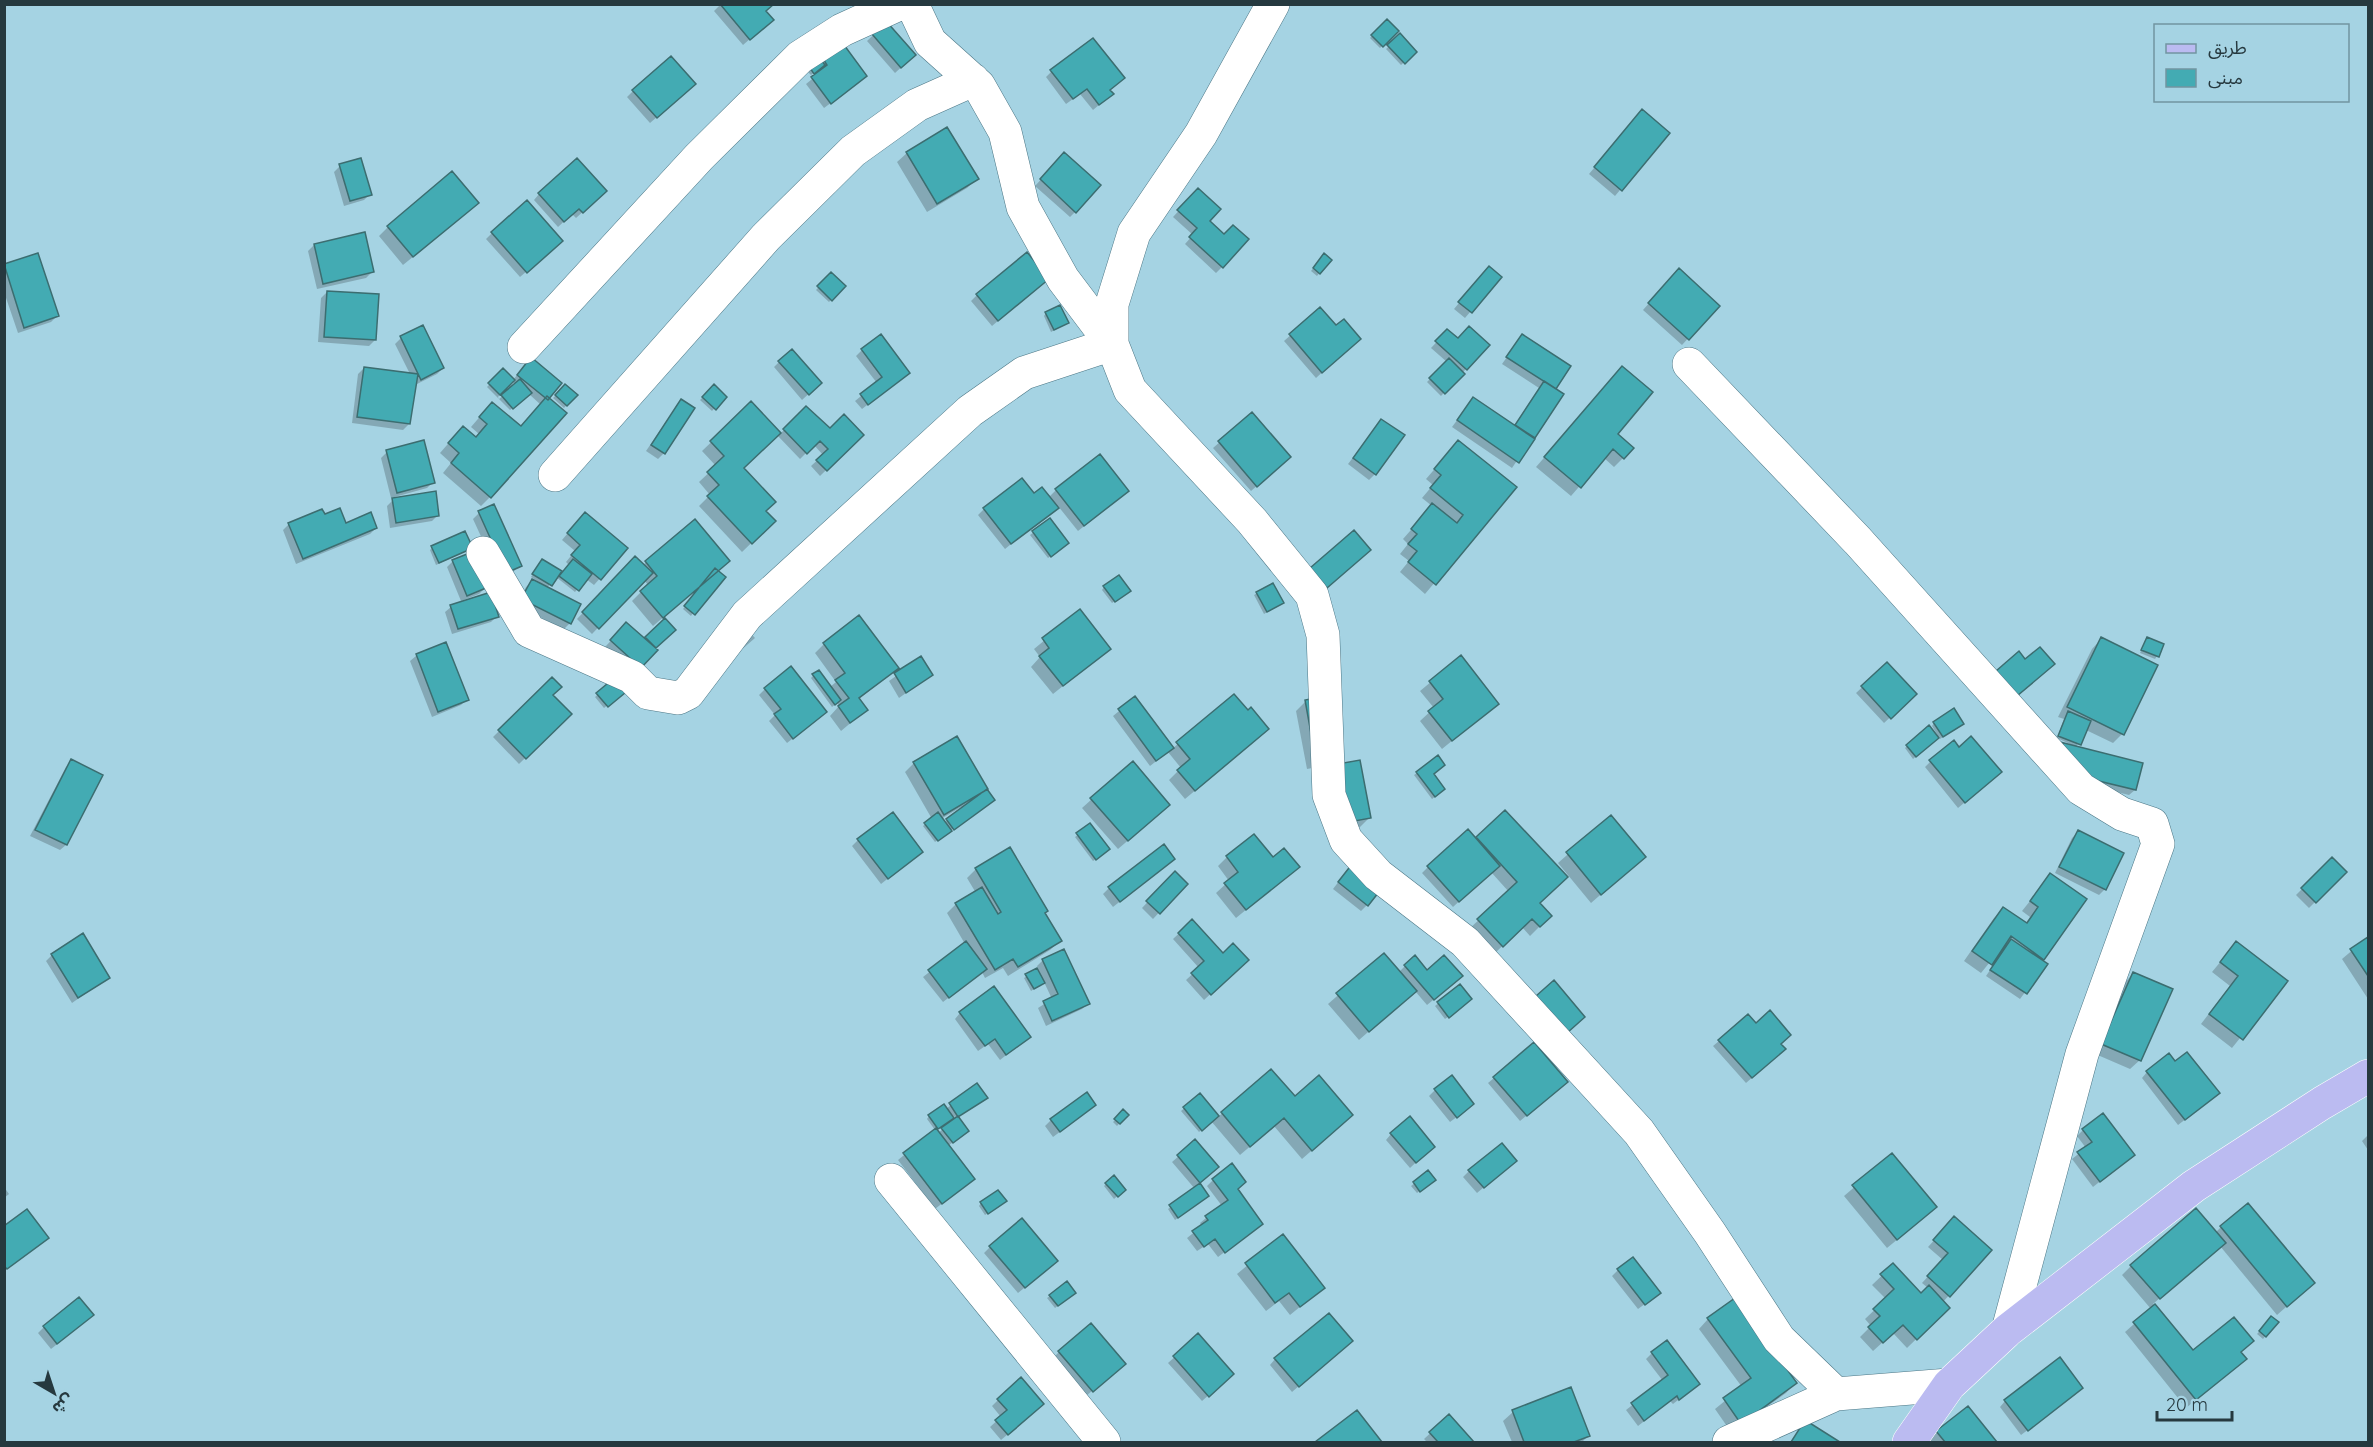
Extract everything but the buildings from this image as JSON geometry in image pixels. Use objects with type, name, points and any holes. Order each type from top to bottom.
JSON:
[{"type":"main road","points":[[1909,1443],[1949,1386],[2008,1330],[2194,1186],[2368,1076]]},
{"type":"street","points":[[524,347],[699,157],[800,57],[842,30],[899,4]]},
{"type":"street","points":[[912,4],[930,42],[979,86],[1005,132],[1023,207],[1063,279],[1112,344],[1130,390],[1252,521],[1312,595],[1323,635],[1329,795],[1346,840],[1378,875],[1465,942],[1639,1132],[1710,1233],[1779,1339],[1836,1394]]},
{"type":"street","points":[[1112,344],[1112,304],[1134,233],[1201,134],[1273,4]]},
{"type":"street","points":[[555,475],[766,237],[853,151],[917,105],[973,80]]},
{"type":"street","points":[[483,553],[529,631],[632,676],[648,693],[678,698],[688,693],[747,615],[970,411],[1024,373],[1112,344]]},
{"type":"street","points":[[1689,364],[1858,541],[2081,789],[2122,814],[2151,824],[2158,844],[2082,1054],[2008,1330]]},
{"type":"street","points":[[891,1180],[1104,1443]]},
{"type":"street","points":[[1729,1443],[1836,1394],[1949,1386]]}]
